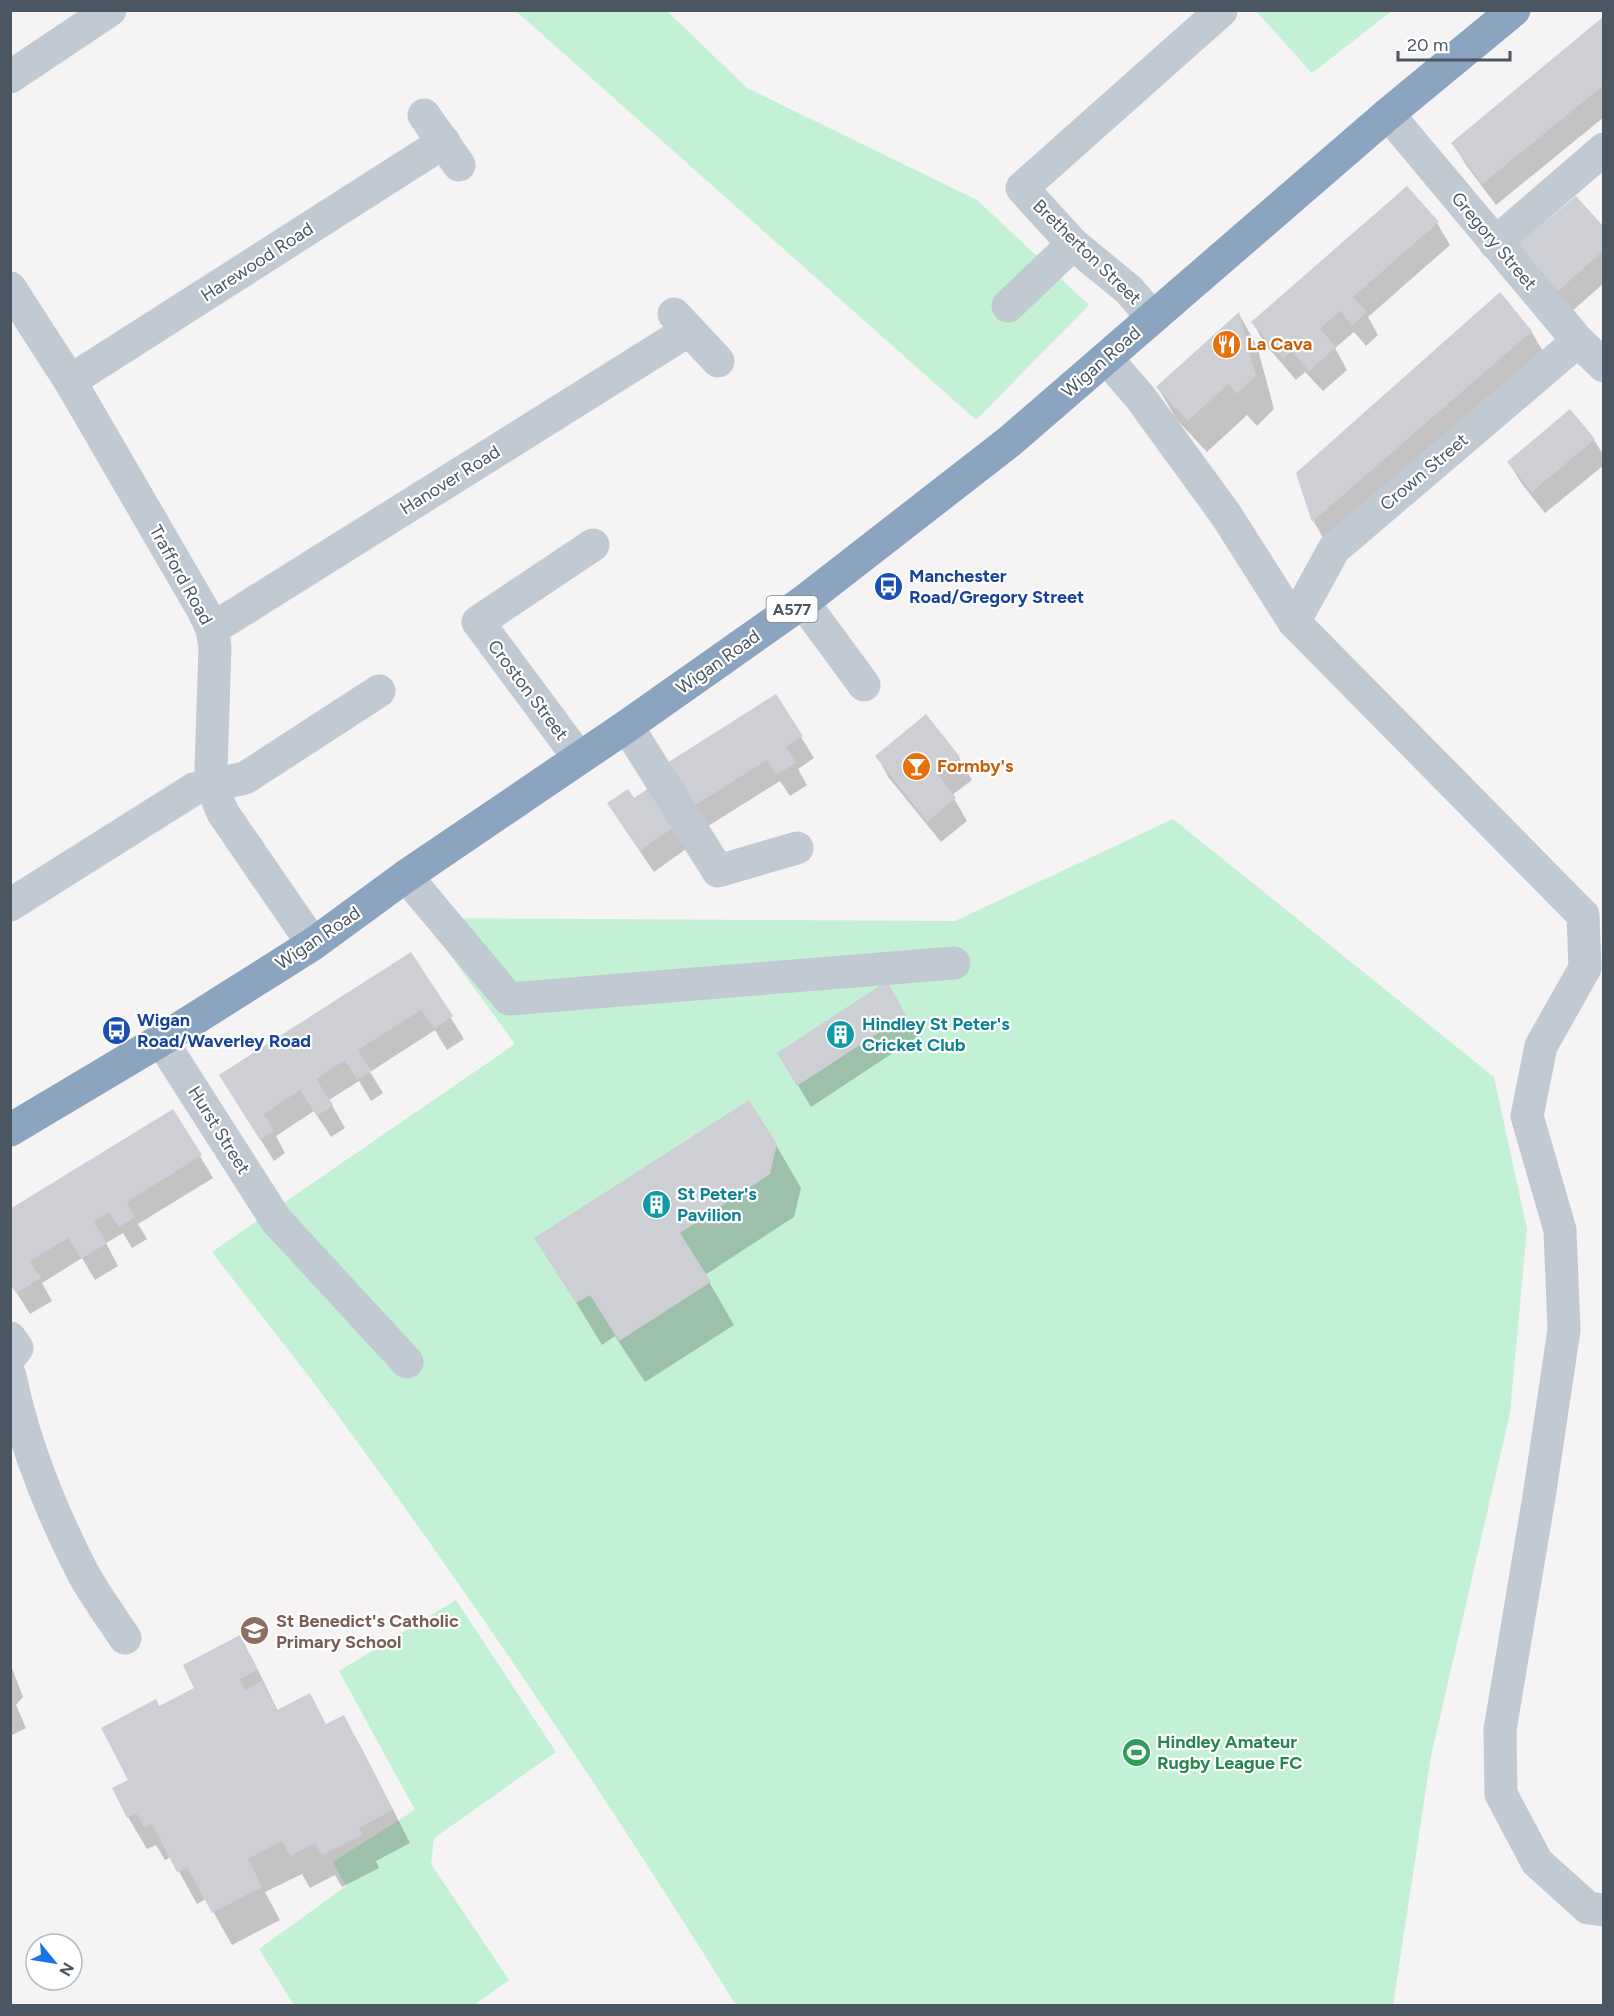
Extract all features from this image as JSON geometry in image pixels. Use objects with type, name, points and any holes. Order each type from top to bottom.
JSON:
[{"type":"highway","name":"Wigan Road","points":[[10,1130],[161,1040],[313,944],[406,876],[627,726],[802,602],[1010,441],[1388,114],[1514,10]]},
{"type":"street","points":[[10,77],[110,10]]},
{"type":"street","name":"Bretherton Street","points":[[1152,317],[1129,290],[1073,244],[1022,188],[1221,11]]},
{"type":"street","name":"Gregory Street","points":[[1388,114],[1578,341],[1604,366]]},
{"type":"street","name":"Harewood Road","points":[[70,381],[451,153],[424,115]]},
{"type":"street","points":[[1495,243],[1604,150]]},
{"type":"street","points":[[1008,306],[1073,244]]},
{"type":"street","name":"Trafford Road","points":[[10,288],[70,381],[212,629],[215,647],[212,786],[223,813],[313,944]]},
{"type":"street","name":"Hanover Road","points":[[212,629],[681,322],[718,360]]},
{"type":"street","name":"Crown Street","points":[[1294,622],[1334,549],[1578,341]]},
{"type":"street","points":[[1107,359],[1140,397],[1226,515],[1294,622],[1583,915],[1585,968],[1541,1046],[1527,1116],[1560,1230],[1564,1330],[1500,1730],[1501,1794],[1537,1862],[1588,1908],[1604,1910]]},
{"type":"street","name":"Croston Street","points":[[579,758],[478,622],[593,545]]},
{"type":"street","points":[[802,602],[864,685]]},
{"type":"street","points":[[10,905],[194,789],[245,778],[379,691]]},
{"type":"street","points":[[627,726],[718,871],[797,848]]},
{"type":"street","points":[[406,876],[509,999],[954,963]]},
{"type":"street","name":"Hurst Street","points":[[161,1040],[276,1220],[406,1362]]},
{"type":"street","points":[[12,1355],[16,1404],[45,1491],[84,1574],[125,1638]]},
{"type":"green space","points":[[516,11],[667,11],[747,88],[977,200],[1089,305],[976,420]]},
{"type":"green space","points":[[1256,11],[1392,11],[1312,73]]},
{"type":"green space","points":[[1173,819],[1494,1077],[1527,1229],[1510,1413],[1431,1756],[1393,2005],[736,2005],[534,1693],[374,1465],[212,1252],[515,1044],[423,918],[955,921]]},
{"type":"green space","points":[[456,1600],[556,1752],[434,1838],[431,1864],[509,1980],[474,2005],[294,2005],[259,1949],[346,1886],[333,1862],[415,1810],[339,1671]]},
{"type":"building","points":[[1604,16],[1604,85],[1482,184],[1451,143]]},
{"type":"building","points":[[1407,186],[1439,222],[1353,297],[1367,312],[1352,325],[1340,311],[1320,329],[1336,347],[1309,371],[1292,351],[1283,359],[1251,322]]},
{"type":"building","points":[[1576,196],[1604,227],[1604,250],[1558,291],[1517,245]]},
{"type":"building","points":[[1500,292],[1532,331],[1312,522],[1296,473]]},
{"type":"building","name":"La Cava","points":[[1239,312],[1256,376],[1237,394],[1228,384],[1188,421],[1156,387]]},
{"type":"building","points":[[1570,409],[1595,439],[1532,492],[1507,462]]},
{"type":"building","points":[[776,694],[803,736],[786,747],[796,763],[776,775],[767,760],[691,808],[664,765]]},
{"type":"building","name":"Formby's","points":[[926,714],[960,757],[938,775],[956,798],[927,822],[875,756]]},
{"type":"building","points":[[649,788],[675,826],[640,851],[607,803],[628,789],[634,798]]},
{"type":"building","points":[[411,952],[453,1016],[434,1029],[421,1010],[358,1050],[371,1071],[357,1080],[345,1060],[316,1079],[333,1105],[317,1116],[300,1090],[264,1114],[274,1131],[260,1140],[219,1075]]},
{"type":"building","name":"Hindley St Peter's Cricket Club","points":[[887,981],[906,1015],[797,1086],[777,1053]]},
{"type":"building","name":"St Peter's Pavilion","points":[[749,1100],[777,1144],[770,1174],[680,1233],[711,1282],[619,1341],[590,1295],[576,1303],[534,1238]]},
{"type":"building","points":[[173,1109],[202,1155],[127,1202],[135,1217],[119,1227],[109,1212],[94,1221],[107,1243],[81,1259],[68,1238],[30,1261],[41,1278],[16,1293],[10,1284],[10,1209]]},
{"type":"building","points":[[240,1635],[258,1670],[240,1679],[245,1690],[262,1681],[277,1710],[310,1693],[326,1724],[344,1715],[393,1810],[359,1828],[362,1835],[322,1855],[315,1843],[290,1856],[282,1841],[248,1859],[262,1887],[212,1913],[187,1867],[177,1872],[152,1824],[145,1828],[136,1813],[127,1818],[112,1788],[128,1780],[101,1728],[156,1699],[159,1706],[194,1688],[183,1665]]},
{"type":"place","name":"La Cava","points":[[1226,344]]},
{"type":"place","name":"Manchester Road/Gregory Street","points":[[888,586]]},
{"type":"place","name":"Formby's","points":[[916,766]]},
{"type":"place","name":"Wigan Road/Waverley Road","points":[[116,1030]]},
{"type":"place","name":"Hindley St Peter's Cricket Club","points":[[841,1034]]},
{"type":"place","name":"St Peter's Pavilion","points":[[656,1204]]},
{"type":"place","name":"St Benedict's Catholic Primary School","points":[[255,1631]]},
{"type":"place","name":"Hindley Amateur Rugby League FC","points":[[1136,1752]]}]
